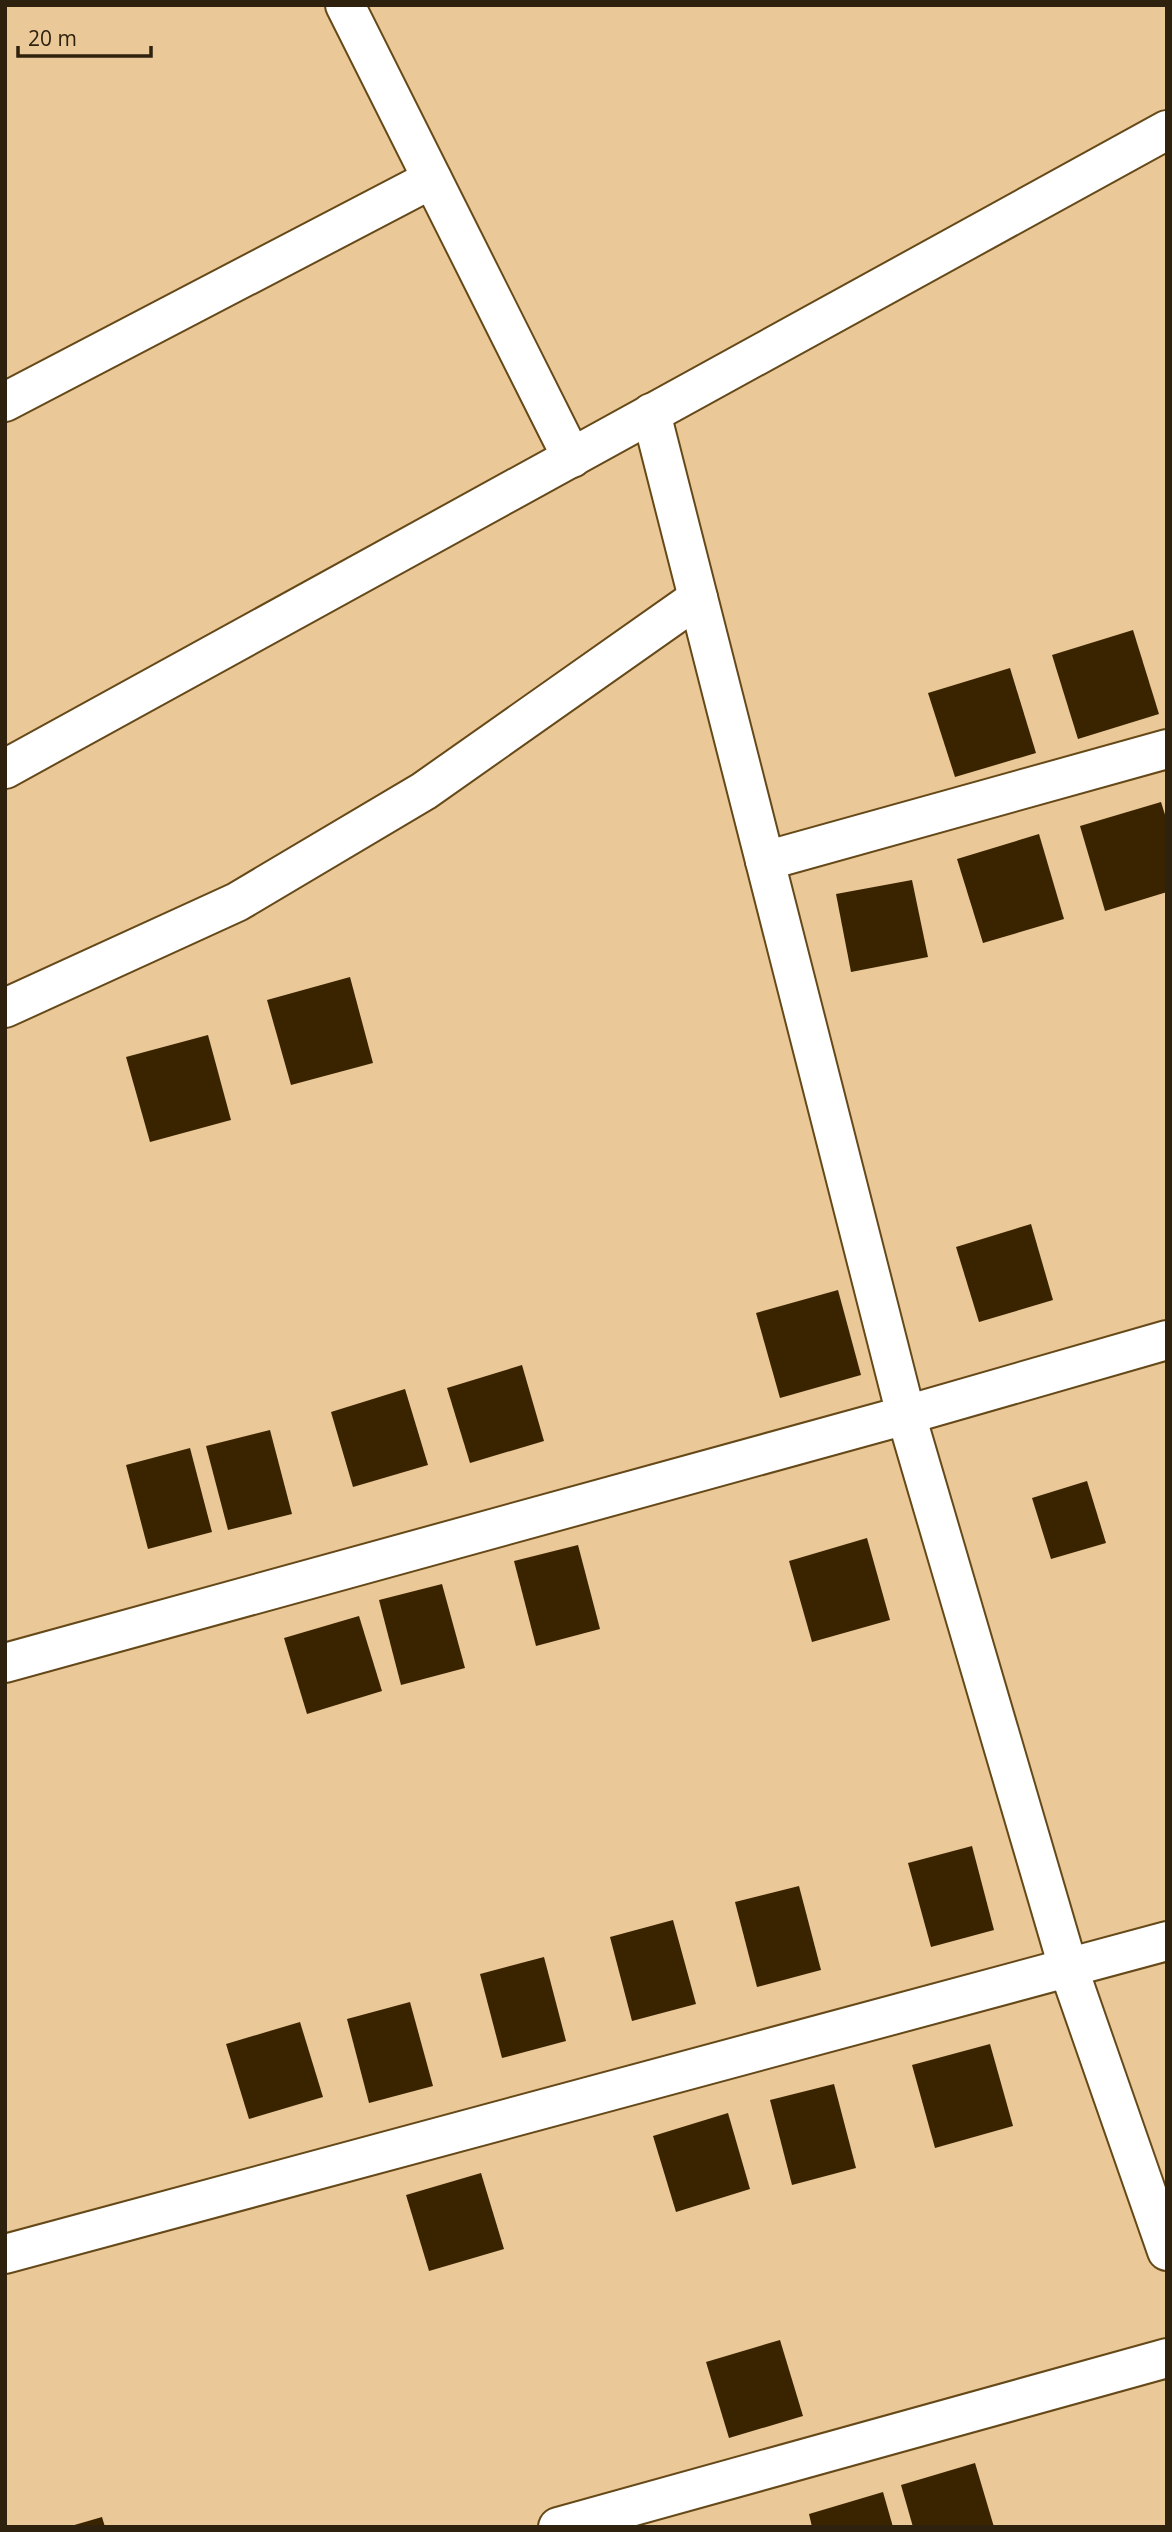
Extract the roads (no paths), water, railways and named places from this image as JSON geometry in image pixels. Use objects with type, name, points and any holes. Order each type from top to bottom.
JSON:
[{"type":"street","points":[[345,5],[572,458]]},
{"type":"street","points":[[5,769],[1167,130]]},
{"type":"street","points":[[5,402],[432,179]]},
{"type":"street","points":[[651,413],[906,1415],[1068,1967],[1167,2251]]},
{"type":"street","points":[[5,1008],[237,902],[424,791],[698,598]]},
{"type":"street","points":[[765,861],[1167,749]]},
{"type":"street","points":[[5,1663],[906,1415],[1167,1339]]},
{"type":"street","points":[[5,2254],[1167,1941]]},
{"type":"street","points":[[558,2527],[1167,2358]]}]
